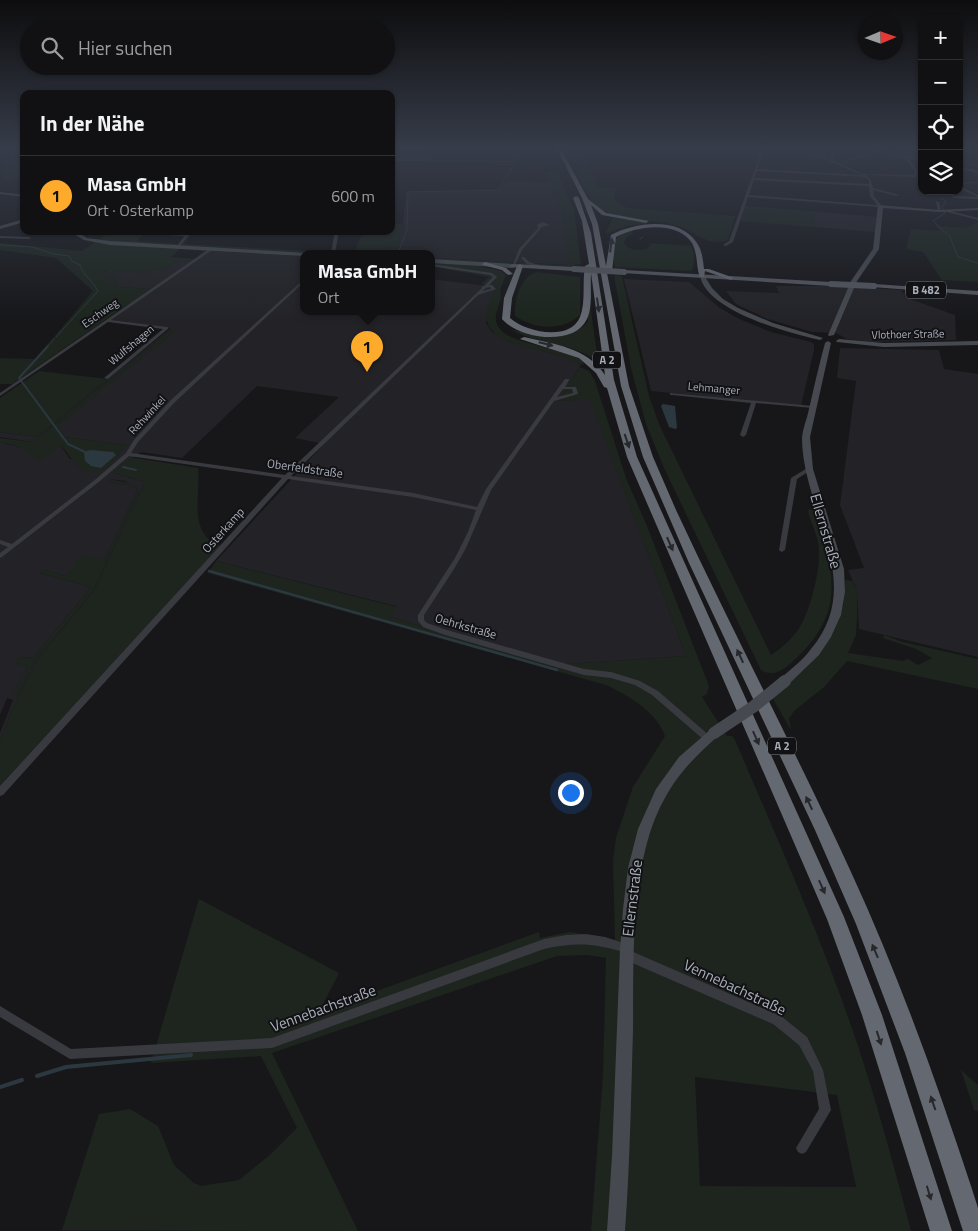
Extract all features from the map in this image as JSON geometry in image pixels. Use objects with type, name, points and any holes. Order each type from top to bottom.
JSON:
[{"type":"highway","name":"A 2","points":[[579,206],[585,222],[614,398],[624,432],[643,483],[835,917],[872,1015],[940,1231]]},
{"type":"highway","name":"A 2","points":[[588,206],[595,224],[625,386],[648,457],[844,878],[884,972],[949,1149],[974,1231]]},
{"type":"highway","points":[[593,206],[610,216],[666,224],[684,230],[698,242],[706,277]]},
{"type":"highway","points":[[608,293],[611,239],[618,232],[634,227],[661,227],[687,235],[693,239],[706,277]]},
{"type":"highway","points":[[517,266],[508,298],[506,319],[514,327],[524,331],[548,334],[560,333],[578,326],[584,319],[587,274],[591,254]]},
{"type":"highway","points":[[485,264],[504,269],[510,274]]},
{"type":"highway","points":[[517,266],[510,274],[499,316],[504,328],[527,340],[581,355],[599,369],[614,398]]},
{"type":"highway","points":[[706,277],[731,278]]},
{"type":"main road","points":[[517,266],[669,275],[694,279],[706,277]]},
{"type":"main road","name":"B 482","points":[[731,278],[978,293]]},
{"type":"street","points":[[725,245],[731,242],[743,206]]},
{"type":"street","name":"Ellernstraße","points":[[616,1231],[627,951],[632,876],[640,843],[648,817],[661,792],[679,765],[710,736],[753,707],[786,681],[815,652],[828,634],[836,615],[840,592],[839,570],[808,469],[806,436],[829,339],[852,285],[876,248],[880,206]]},
{"type":"street","points":[[886,206],[943,211],[978,209]]},
{"type":"street","points":[[940,206],[943,211],[978,219]]},
{"type":"street","points":[[0,228],[20,221]]},
{"type":"street","points":[[517,266],[520,250],[541,227]]},
{"type":"street","points":[[76,235],[96,241],[300,254]]},
{"type":"street","points":[[179,246],[187,235]]},
{"type":"street","points":[[334,250],[336,235]]},
{"type":"street","points":[[0,237],[28,238]]},
{"type":"street","points":[[517,266],[523,258],[524,246]]},
{"type":"street","name":"Eschweg","points":[[0,395],[212,248]]},
{"type":"street","points":[[523,258],[528,263],[544,267]]},
{"type":"street","points":[[435,261],[517,266]]},
{"type":"street","name":"Osterkamp","points":[[0,792],[286,477],[495,275],[435,266]]},
{"type":"street","points":[[706,277],[713,291],[727,304],[753,318],[788,330],[829,339]]},
{"type":"street","name":"Rehwinkel","points":[[0,556],[98,480],[128,454],[136,441],[173,401],[300,284]]},
{"type":"street","name":"Osterkamp","points":[[475,295],[494,289],[491,286],[483,287]]},
{"type":"street","name":"Wulfshagen","points":[[106,378],[167,328],[107,321]]},
{"type":"street","name":"Vlothoer Straße","points":[[829,339],[836,344],[839,341],[884,345],[978,343]]},
{"type":"street","name":"Oehrkstraße","points":[[567,380],[488,490],[478,509],[469,536],[461,552],[421,615],[421,621],[425,625],[584,672],[611,675],[637,683],[654,693],[710,736]]},
{"type":"street","points":[[554,400],[576,394],[574,388],[561,388]]},
{"type":"street","name":"Lehmanger","points":[[672,394],[813,407]]},
{"type":"street","name":"Lehmanger","points":[[743,434],[754,401]]},
{"type":"street","name":"Oberfeldstraße","points":[[128,454],[413,495],[478,509]]},
{"type":"street","name":"Ellernstraße","points":[[782,550],[794,478],[808,469]]},
{"type":"street","points":[[0,542],[13,546]]},
{"type":"street","name":"Vennebachstraße","points":[[0,1011],[70,1054],[272,1043],[551,942],[580,938],[627,951],[777,1020],[803,1041],[818,1070],[825,1110],[802,1148]]},
{"type":"shaded area","points":[[405,206],[560,206],[570,265],[435,258],[435,250],[397,250],[403,224]]},
{"type":"shaded area","points":[[560,206],[573,206],[574,209],[581,264],[574,265],[573,271],[476,266],[502,271],[506,275],[500,290],[501,298],[496,316],[497,324],[502,331],[509,336],[532,344],[575,355],[583,361],[584,365],[555,354],[507,341],[497,335],[490,328],[486,318],[488,305],[497,288],[481,284],[489,277],[435,267],[435,258],[569,265]]},
{"type":"shaded area","points":[[597,206],[625,206],[735,216],[728,240],[714,242],[682,227],[616,216]]},
{"type":"shaded area","points":[[744,206],[813,211],[815,227],[740,221]]},
{"type":"shaded area","points":[[813,211],[877,217],[876,232],[815,227]]},
{"type":"shaded area","points":[[613,218],[649,223],[626,226],[605,234]]},
{"type":"shaded area","points":[[978,222],[978,282],[942,280],[923,252],[906,249],[911,229],[940,231],[936,226],[967,228]]},
{"type":"shaded area","points":[[395,224],[403,224],[397,250],[355,250],[361,235],[395,235]]},
{"type":"shaded area","points":[[630,230],[634,233],[627,237],[624,243],[631,249],[646,249],[652,243],[691,246],[694,265],[691,271],[615,267],[614,244],[619,236]]},
{"type":"shaded area","points":[[106,235],[143,235],[137,241],[178,244],[184,235],[191,235],[184,244],[300,250],[300,256],[211,251],[198,259],[194,259],[204,251],[180,249],[171,257],[193,259],[181,259],[164,270],[155,269],[147,273],[107,270],[100,275],[112,289],[102,275],[117,276],[116,279],[121,279],[115,283],[118,287],[150,289],[12,384],[0,384],[0,358],[35,359],[93,291],[56,258],[0,250],[0,243],[82,251]]},
{"type":"shaded area","points":[[211,251],[300,256],[300,315],[435,315],[435,280],[495,287],[497,289],[486,323],[492,332],[509,342],[570,358],[581,365],[558,401],[590,399],[686,656],[568,664],[563,669],[391,617],[396,606],[216,561],[324,444],[295,438],[339,397],[257,386],[182,458],[141,452],[113,473],[145,482],[94,591],[38,659],[12,709],[0,742],[0,733],[13,700],[7,698],[0,715],[0,442],[23,448],[33,454],[60,445],[70,459],[118,456],[125,445],[65,437],[57,426],[176,330],[171,330],[33,442],[0,437],[0,432],[37,437],[171,328],[111,320],[132,305],[100,302],[100,275],[131,255],[147,273],[155,269],[164,270],[181,259],[192,259],[141,256],[198,259]],"holes":[[[103,275],[115,278],[115,283],[118,287],[149,289],[101,301],[112,289]],[[110,479],[125,481],[132,486],[109,481]],[[136,488],[139,491],[93,591],[36,659],[17,696],[13,694],[28,666],[16,663],[20,657],[33,658],[91,587],[40,573],[44,570],[66,576],[105,558],[137,490]]]},
{"type":"shaded area","points":[[537,272],[580,277],[580,315],[565,324],[548,327],[531,324],[515,316],[517,297],[522,284],[531,274]]},
{"type":"shaded area","points":[[614,276],[622,277],[649,396],[659,424],[771,655],[788,642],[798,629],[805,617],[811,599],[818,568],[819,550],[818,540],[808,510],[815,508],[831,572],[832,591],[829,609],[822,626],[809,644],[791,663],[777,672],[769,673],[761,670],[664,468],[646,424],[631,368]]},
{"type":"shaded area","points":[[624,279],[689,282],[720,308],[737,318],[771,332],[814,344],[801,406],[651,391]]},
{"type":"shaded area","points":[[776,286],[832,286],[901,290],[907,298],[955,315],[956,340],[874,342],[847,339],[836,333],[812,332],[767,319],[736,304],[726,291],[779,293]]},
{"type":"shaded area","points":[[588,303],[590,303],[598,362],[578,351],[533,339],[511,330],[540,335],[571,332],[584,326],[588,321]]},
{"type":"shaded area","points":[[171,330],[176,330],[58,426],[65,437],[126,445],[118,456],[103,470],[94,472],[82,469],[77,466],[60,445],[37,462],[26,450],[0,442],[0,438],[33,442]]},
{"type":"shaded area","points":[[840,348],[939,350],[944,369],[978,374],[978,657],[859,629],[857,591],[848,570],[864,568],[840,505],[856,381],[837,378]]},
{"type":"shaded area","points":[[580,367],[589,371],[595,381],[626,478],[647,526],[709,686],[707,694],[702,697],[727,736],[732,736],[735,740],[822,947],[874,1096],[911,1231],[591,1231],[603,1076],[606,958],[588,955],[557,956],[272,1053],[358,1231],[62,1230],[99,1114],[130,1109],[158,1126],[174,1165],[194,1183],[201,1186],[239,1180],[271,1154],[297,1128],[261,1056],[151,1063],[199,899],[339,973],[319,1012],[539,932],[540,938],[570,932],[615,940],[613,861],[616,838],[633,787],[665,736],[655,719],[641,705],[606,685],[208,573],[216,561],[397,607],[391,617],[563,669],[568,664],[686,656],[590,400],[557,401]],"holes":[[[695,1077],[837,1095],[856,1187],[700,1186]]]},
{"type":"shaded area","points":[[39,371],[108,379],[37,437],[0,432],[0,398]]},
{"type":"shaded area","points":[[663,404],[675,406],[677,428],[669,427],[661,406]]},
{"type":"shaded area","points":[[90,450],[113,452],[116,455],[101,468],[91,466],[85,461],[84,452]]},
{"type":"shaded area","points":[[135,458],[198,468],[199,523],[203,532],[210,540],[220,546],[0,786],[0,742],[12,709],[38,659],[94,591],[145,482],[113,473],[126,461]]},
{"type":"shaded area","points":[[110,479],[134,484],[139,491],[93,591],[36,659],[17,696],[12,695],[28,666],[15,663],[20,657],[33,658],[91,587],[40,573],[44,570],[66,576],[80,557],[105,558],[137,490],[132,486],[108,481]]},
{"type":"shaded area","points":[[845,580],[852,581],[857,591],[856,635],[848,653],[903,661],[908,659],[918,665],[932,658],[916,649],[883,638],[884,635],[903,642],[978,659],[978,689],[847,661],[824,687],[794,711],[789,719],[791,730],[772,697],[800,674],[824,647],[840,616],[844,599]]},
{"type":"shaded area","points":[[961,1070],[978,1085],[978,1111],[974,1110]]},
{"type":"waterway","points":[[399,250],[407,230],[408,206]]},
{"type":"waterway","points":[[943,206],[945,213],[933,221],[950,237],[958,257],[978,263]]},
{"type":"waterway","points":[[0,245],[32,247],[54,254],[69,256],[72,261],[80,265],[83,272],[96,287],[98,291],[56,337]]},
{"type":"waterway","points":[[47,347],[54,339]]},
{"type":"waterway","points":[[48,346],[19,378],[68,444],[85,452]]},
{"type":"waterway","points":[[123,467],[136,470]]},
{"type":"waterway","points":[[209,571],[557,670]]},
{"type":"waterway","points":[[37,1076],[66,1067],[191,1055]]},
{"type":"waterway","points":[[0,1087],[22,1080]]},
{"type":"place","name":"Masa GmbH","points":[[367,372]]}]
